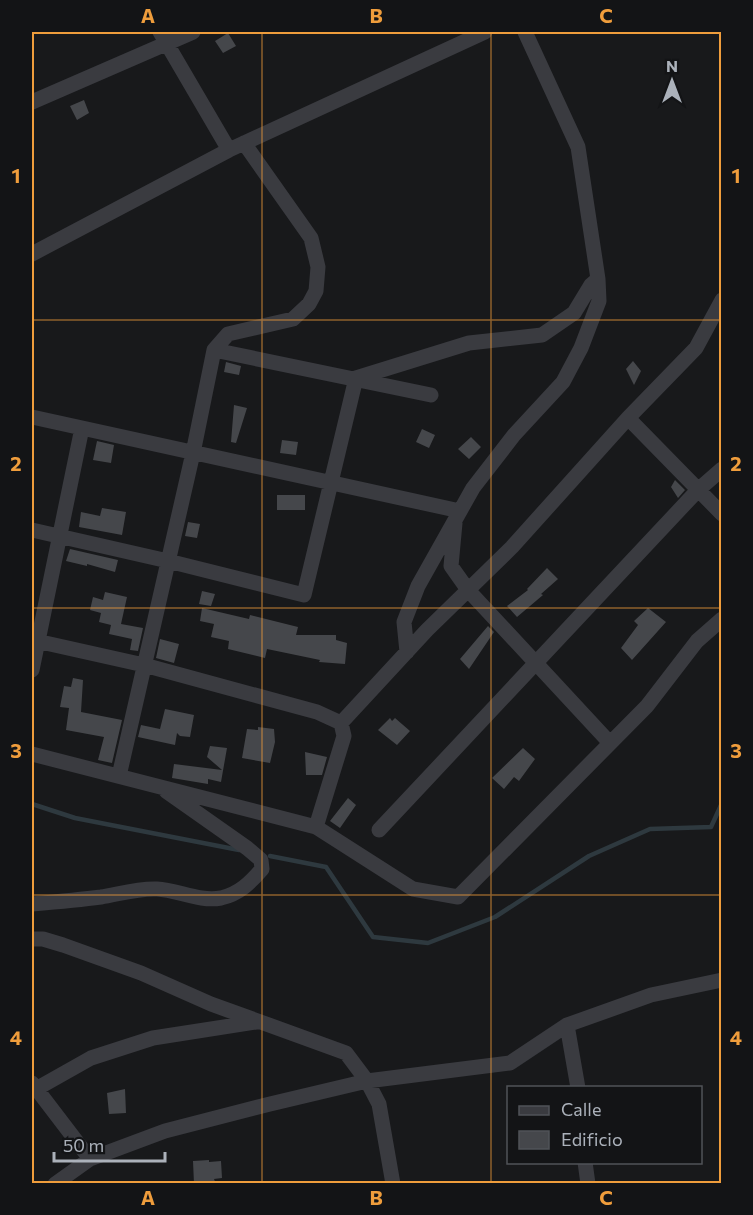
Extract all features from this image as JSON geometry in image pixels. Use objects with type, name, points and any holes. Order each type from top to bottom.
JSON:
[{"type":"street","points":[[32,102],[163,38],[194,32]]},
{"type":"street","points":[[32,254],[229,150],[484,32]]},
{"type":"street","points":[[407,652],[404,622],[418,586],[473,488],[514,435],[563,382],[581,348],[599,301],[598,279],[578,147],[525,32]]},
{"type":"street","points":[[163,38],[229,150]]},
{"type":"street","points":[[119,776],[193,453],[214,350],[228,334],[293,319],[309,304],[316,291],[318,267],[311,238],[244,143]]},
{"type":"street","points":[[356,378],[469,343],[542,335],[574,313],[591,285],[598,279]]},
{"type":"street","points":[[341,723],[407,652],[512,547],[628,418],[696,348],[722,300]]},
{"type":"street","points":[[214,350],[430,395]]},
{"type":"street","points":[[32,530],[304,595],[356,378]]},
{"type":"street","points":[[32,417],[458,514]]},
{"type":"street","points":[[628,418],[722,514]]},
{"type":"street","points":[[32,670],[35,640],[82,428]]},
{"type":"street","points":[[379,830],[699,490],[722,469]]},
{"type":"street","points":[[458,514],[451,566],[468,590],[610,743]]},
{"type":"street","points":[[32,754],[316,827],[413,889],[458,897],[646,706],[697,641],[722,619]]},
{"type":"street","points":[[35,640],[144,665],[317,712],[341,723]]},
{"type":"street","points":[[316,827],[344,736],[341,723]]},
{"type":"street","points":[[32,904],[154,889],[172,890],[207,899],[220,898],[248,885],[262,869],[261,860],[158,786]]},
{"type":"street","points":[[32,939],[43,939],[63,945],[130,969],[211,1004],[346,1053],[367,1081],[379,1104],[393,1184]]},
{"type":"street","points":[[55,1184],[90,1159],[165,1131],[367,1081],[510,1063],[567,1025],[651,995],[722,980]]},
{"type":"street","points":[[90,1159],[34,1086],[91,1058],[153,1038],[259,1022]]},
{"type":"street","points":[[567,1025],[578,1086]]},
{"type":"street","points":[[585,1164],[588,1184]]},
{"type":"building","points":[[228,33],[236,46],[223,53],[215,41]]},
{"type":"building","points":[[84,100],[89,113],[77,120],[70,106]]},
{"type":"building","points":[[633,361],[641,371],[634,385],[626,369]]},
{"type":"building","points":[[226,362],[241,366],[239,375],[224,372]]},
{"type":"building","points":[[234,405],[247,408],[236,443],[231,442]]},
{"type":"building","points":[[422,429],[435,435],[429,448],[416,442]]},
{"type":"building","points":[[471,437],[481,447],[469,459],[458,449]]},
{"type":"building","points":[[282,440],[298,442],[296,455],[280,453]]},
{"type":"building","points":[[97,441],[114,445],[111,463],[93,460]]},
{"type":"building","points":[[675,480],[685,490],[678,498],[671,487]]},
{"type":"building","points":[[277,495],[305,495],[305,510],[277,510]]},
{"type":"building","points":[[102,508],[126,512],[122,535],[79,527],[81,512],[100,516]]},
{"type":"building","points":[[188,522],[200,524],[197,538],[185,536]]},
{"type":"building","points":[[70,549],[118,560],[115,572],[66,561]]},
{"type":"building","points":[[547,568],[558,579],[517,617],[507,606],[528,590]]},
{"type":"building","points":[[202,591],[215,594],[211,606],[199,604]]},
{"type":"building","points":[[105,592],[127,597],[121,624],[143,628],[138,651],[130,650],[132,639],[109,634],[111,625],[99,622],[101,613],[90,610],[93,597],[103,600]]},
{"type":"building","points":[[202,608],[249,619],[250,615],[298,627],[296,635],[336,635],[336,640],[347,643],[345,664],[319,662],[320,660],[267,649],[265,658],[228,649],[229,641],[211,637],[214,624],[200,621]]},
{"type":"building","points":[[648,608],[666,622],[632,660],[621,648],[638,625],[634,621]]},
{"type":"building","points":[[488,626],[494,632],[469,669],[460,659]]},
{"type":"building","points":[[160,639],[179,644],[174,663],[156,658]]},
{"type":"building","points":[[73,678],[83,680],[81,712],[122,720],[112,763],[98,760],[104,737],[66,730],[69,708],[60,707],[64,686],[71,687]]},
{"type":"building","points":[[165,709],[194,715],[190,737],[180,736],[177,733],[175,745],[138,737],[141,725],[160,729]]},
{"type":"building","points":[[390,718],[392,721],[395,718],[410,731],[397,745],[378,730]]},
{"type":"building","points":[[258,727],[274,729],[275,742],[270,763],[242,758],[247,729],[258,730]]},
{"type":"building","points":[[210,746],[227,748],[221,782],[208,779],[208,784],[172,778],[174,764],[222,770],[207,757]]},
{"type":"building","points":[[523,748],[535,759],[519,781],[514,777],[504,789],[492,778]]},
{"type":"building","points":[[305,752],[327,757],[322,775],[306,775]]},
{"type":"building","points":[[348,798],[356,805],[340,828],[330,821]]},
{"type":"building","points":[[125,1089],[126,1113],[109,1114],[107,1093]]},
{"type":"building","points":[[209,1160],[209,1162],[221,1161],[222,1178],[214,1179],[216,1184],[194,1184],[193,1161]]},
{"type":"waterway","points":[[270,856],[326,867],[373,937],[428,943],[495,917],[589,856],[650,829],[711,827],[722,803]]},
{"type":"waterway","points":[[32,804],[75,818],[239,850]]}]
